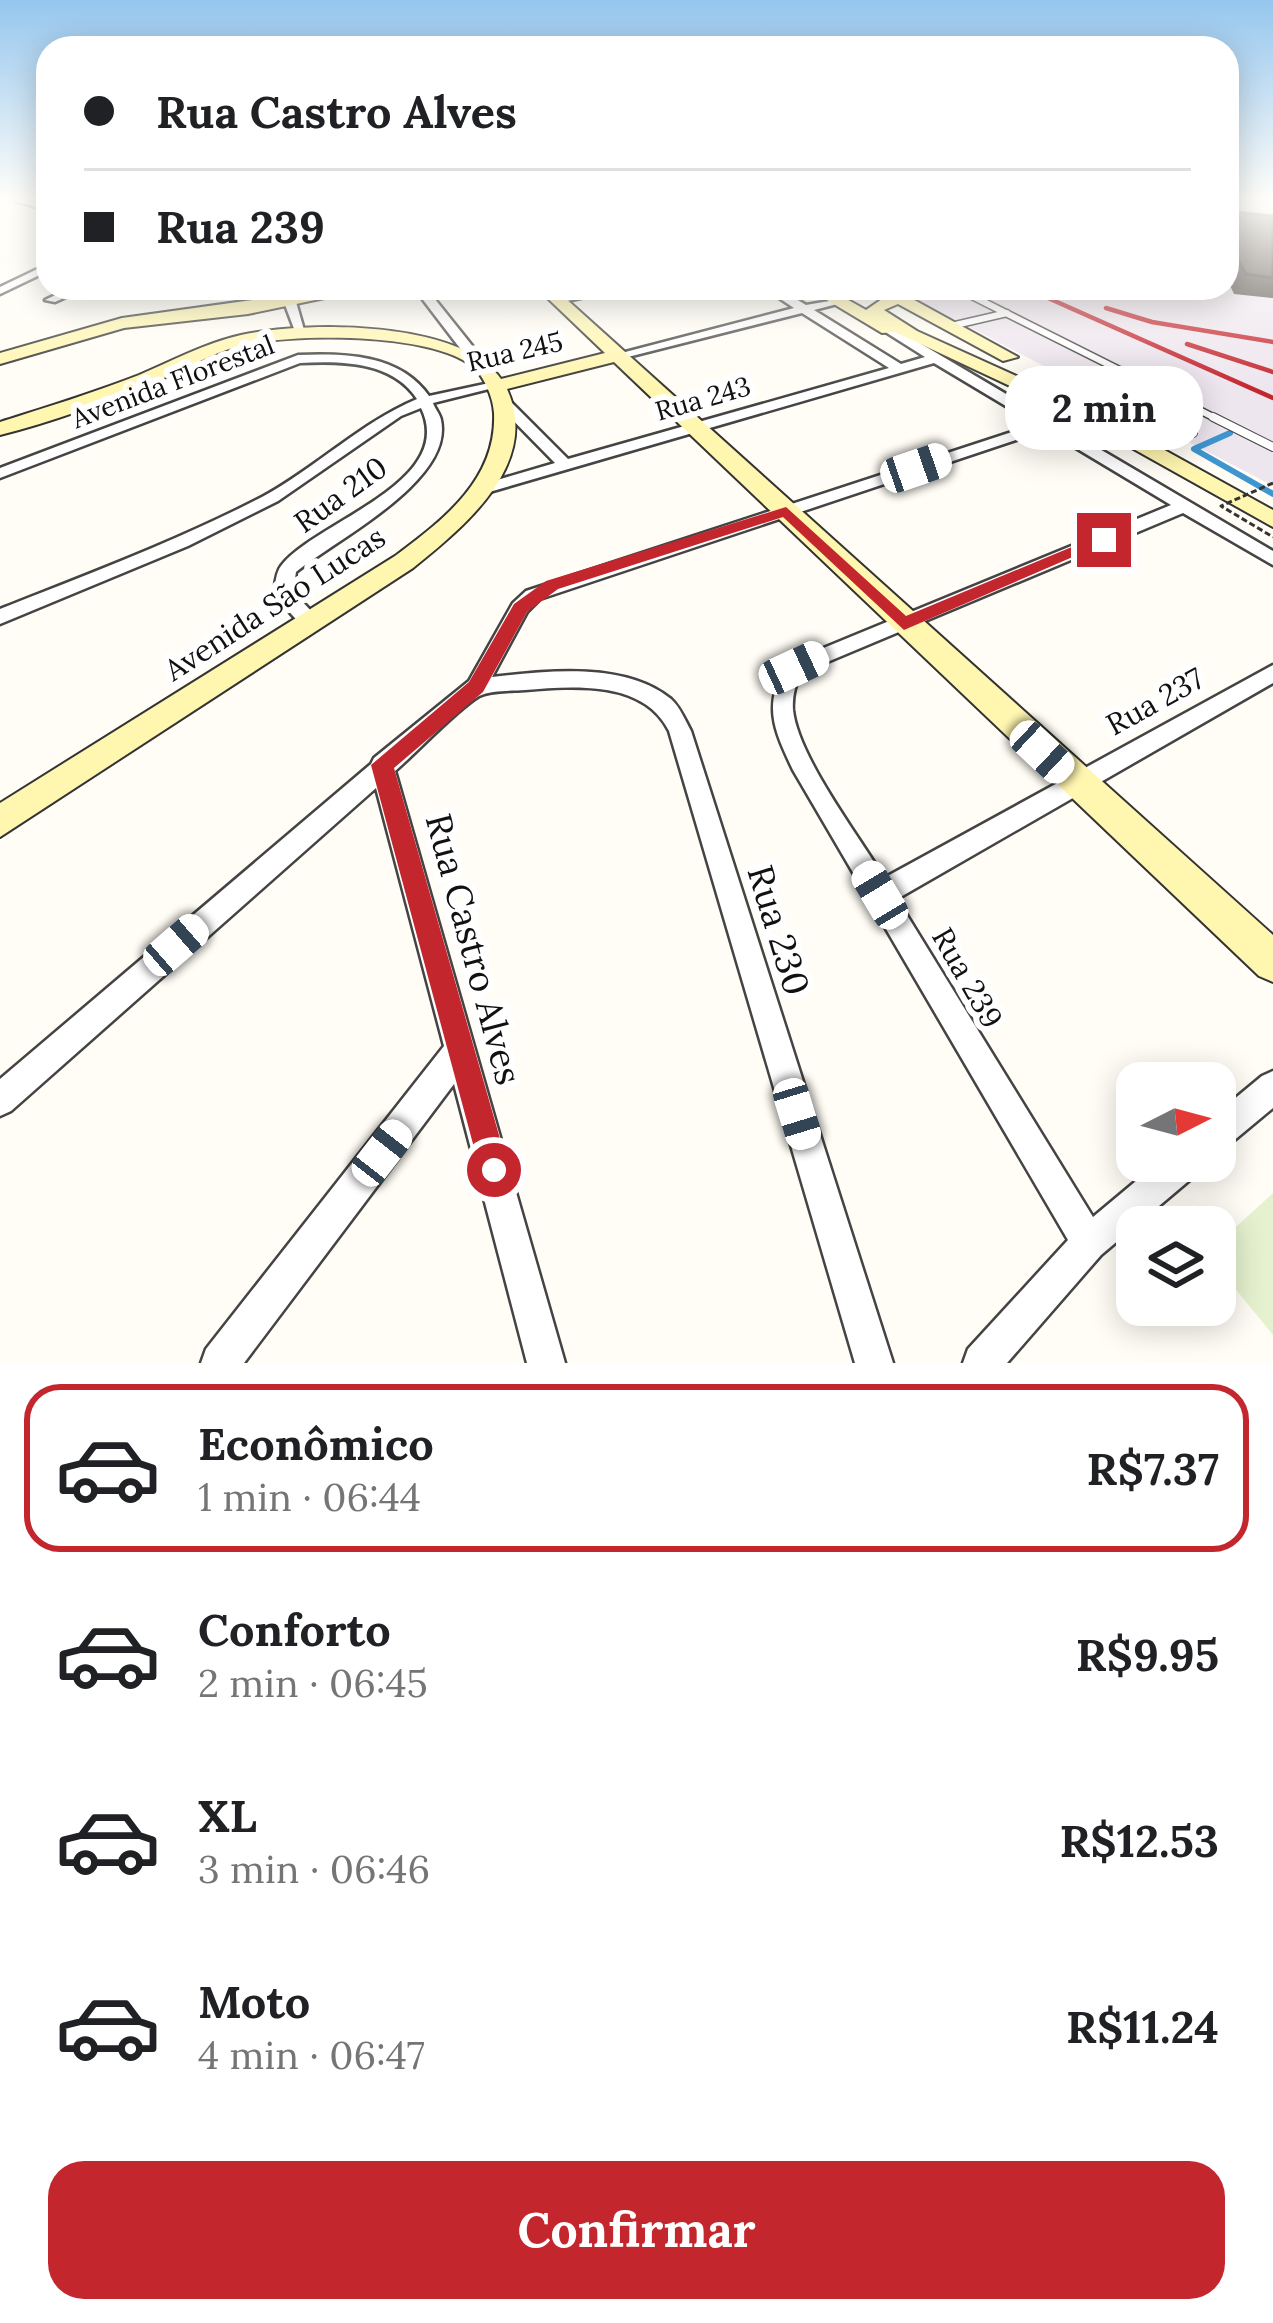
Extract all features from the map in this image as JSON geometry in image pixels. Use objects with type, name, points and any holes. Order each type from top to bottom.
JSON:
[{"type":"street","points":[[0,291],[36,273]]},
{"type":"street","points":[[0,358],[122,323],[301,300]]},
{"type":"street","points":[[429,300],[499,394],[566,466]]},
{"type":"street","points":[[558,300],[1273,962]]},
{"type":"street","points":[[790,300],[898,368]]},
{"type":"street","points":[[897,300],[875,306],[874,311],[1047,425],[1273,559]]},
{"type":"street","points":[[903,300],[1273,500]]},
{"type":"street","points":[[616,356],[837,301],[933,352],[970,360]]},
{"type":"street","points":[[290,302],[302,334]]},
{"type":"street","points":[[951,326],[937,330],[938,341],[1087,415],[1273,520]]},
{"type":"street","points":[[0,429],[142,381],[221,346],[302,334],[430,346],[476,361]]},
{"type":"street","points":[[430,346],[459,338]]},
{"type":"street","name":"Rua 243","points":[[486,488],[898,368],[933,352]]},
{"type":"street","name":"Rua 245","points":[[0,617],[197,535],[296,483],[396,413],[427,400],[499,394],[616,356]]},
{"type":"street","name":"Avenida Florestal","points":[[0,473],[151,420],[298,359],[348,359],[395,372],[427,400]]},
{"type":"street","name":"Avenida São Lucas","points":[[0,822],[404,562],[457,521],[486,488],[502,447],[499,394]]},
{"type":"street","name":"Rua 210","points":[[309,621],[283,593],[287,570],[406,484],[431,452],[434,423],[427,400]]},
{"type":"street","points":[[0,1100],[476,687],[520,608],[533,595],[1047,425]]},
{"type":"street","name":"Rua 239","points":[[1089,1243],[801,763],[781,719],[780,698],[794,668],[1184,506]]},
{"type":"street","name":"Rua 237","points":[[880,895],[1273,673]]},
{"type":"street","name":"Rua 230","points":[[476,687],[536,680],[590,682],[635,691],[664,705],[680,730],[874,1363]]},
{"type":"street","name":"Rua Castro Alves","points":[[382,765],[546,1363]]},
{"type":"street","points":[[220,1363],[462,1048]]},
{"type":"street","points":[[1236,1118],[1273,1087]]},
{"type":"street","points":[[982,1363],[1089,1243],[1161,1182]]},
{"type":"lane","points":[[980,300],[1273,447]]},
{"type":"lane","points":[[951,326],[1007,313]]},
{"type":"lane","points":[[1166,442],[1193,433]]},
{"type":"path","points":[[1273,483],[1221,506],[1273,537]]},
{"type":"shaded area","points":[[1239,263],[1273,263],[1273,486],[918,300],[1239,300]]},
{"type":"green space","points":[[1273,1193],[1273,1335],[1236,1290],[1236,1227]]},
{"type":"building","points":[[1239,263],[1273,263],[1273,278],[1246,274]]},
{"type":"waterway","points":[[1230,433],[1194,449],[1273,494]]},
{"type":"railway","points":[[1052,300],[1273,398]]},
{"type":"railway","points":[[1106,308],[1152,322],[1273,342]]},
{"type":"railway","points":[[1187,344],[1273,372]]},
{"type":"route","points":[[494,1170],[382,765],[476,687],[520,608],[552,585],[786,512],[904,624],[1104,540]]}]
